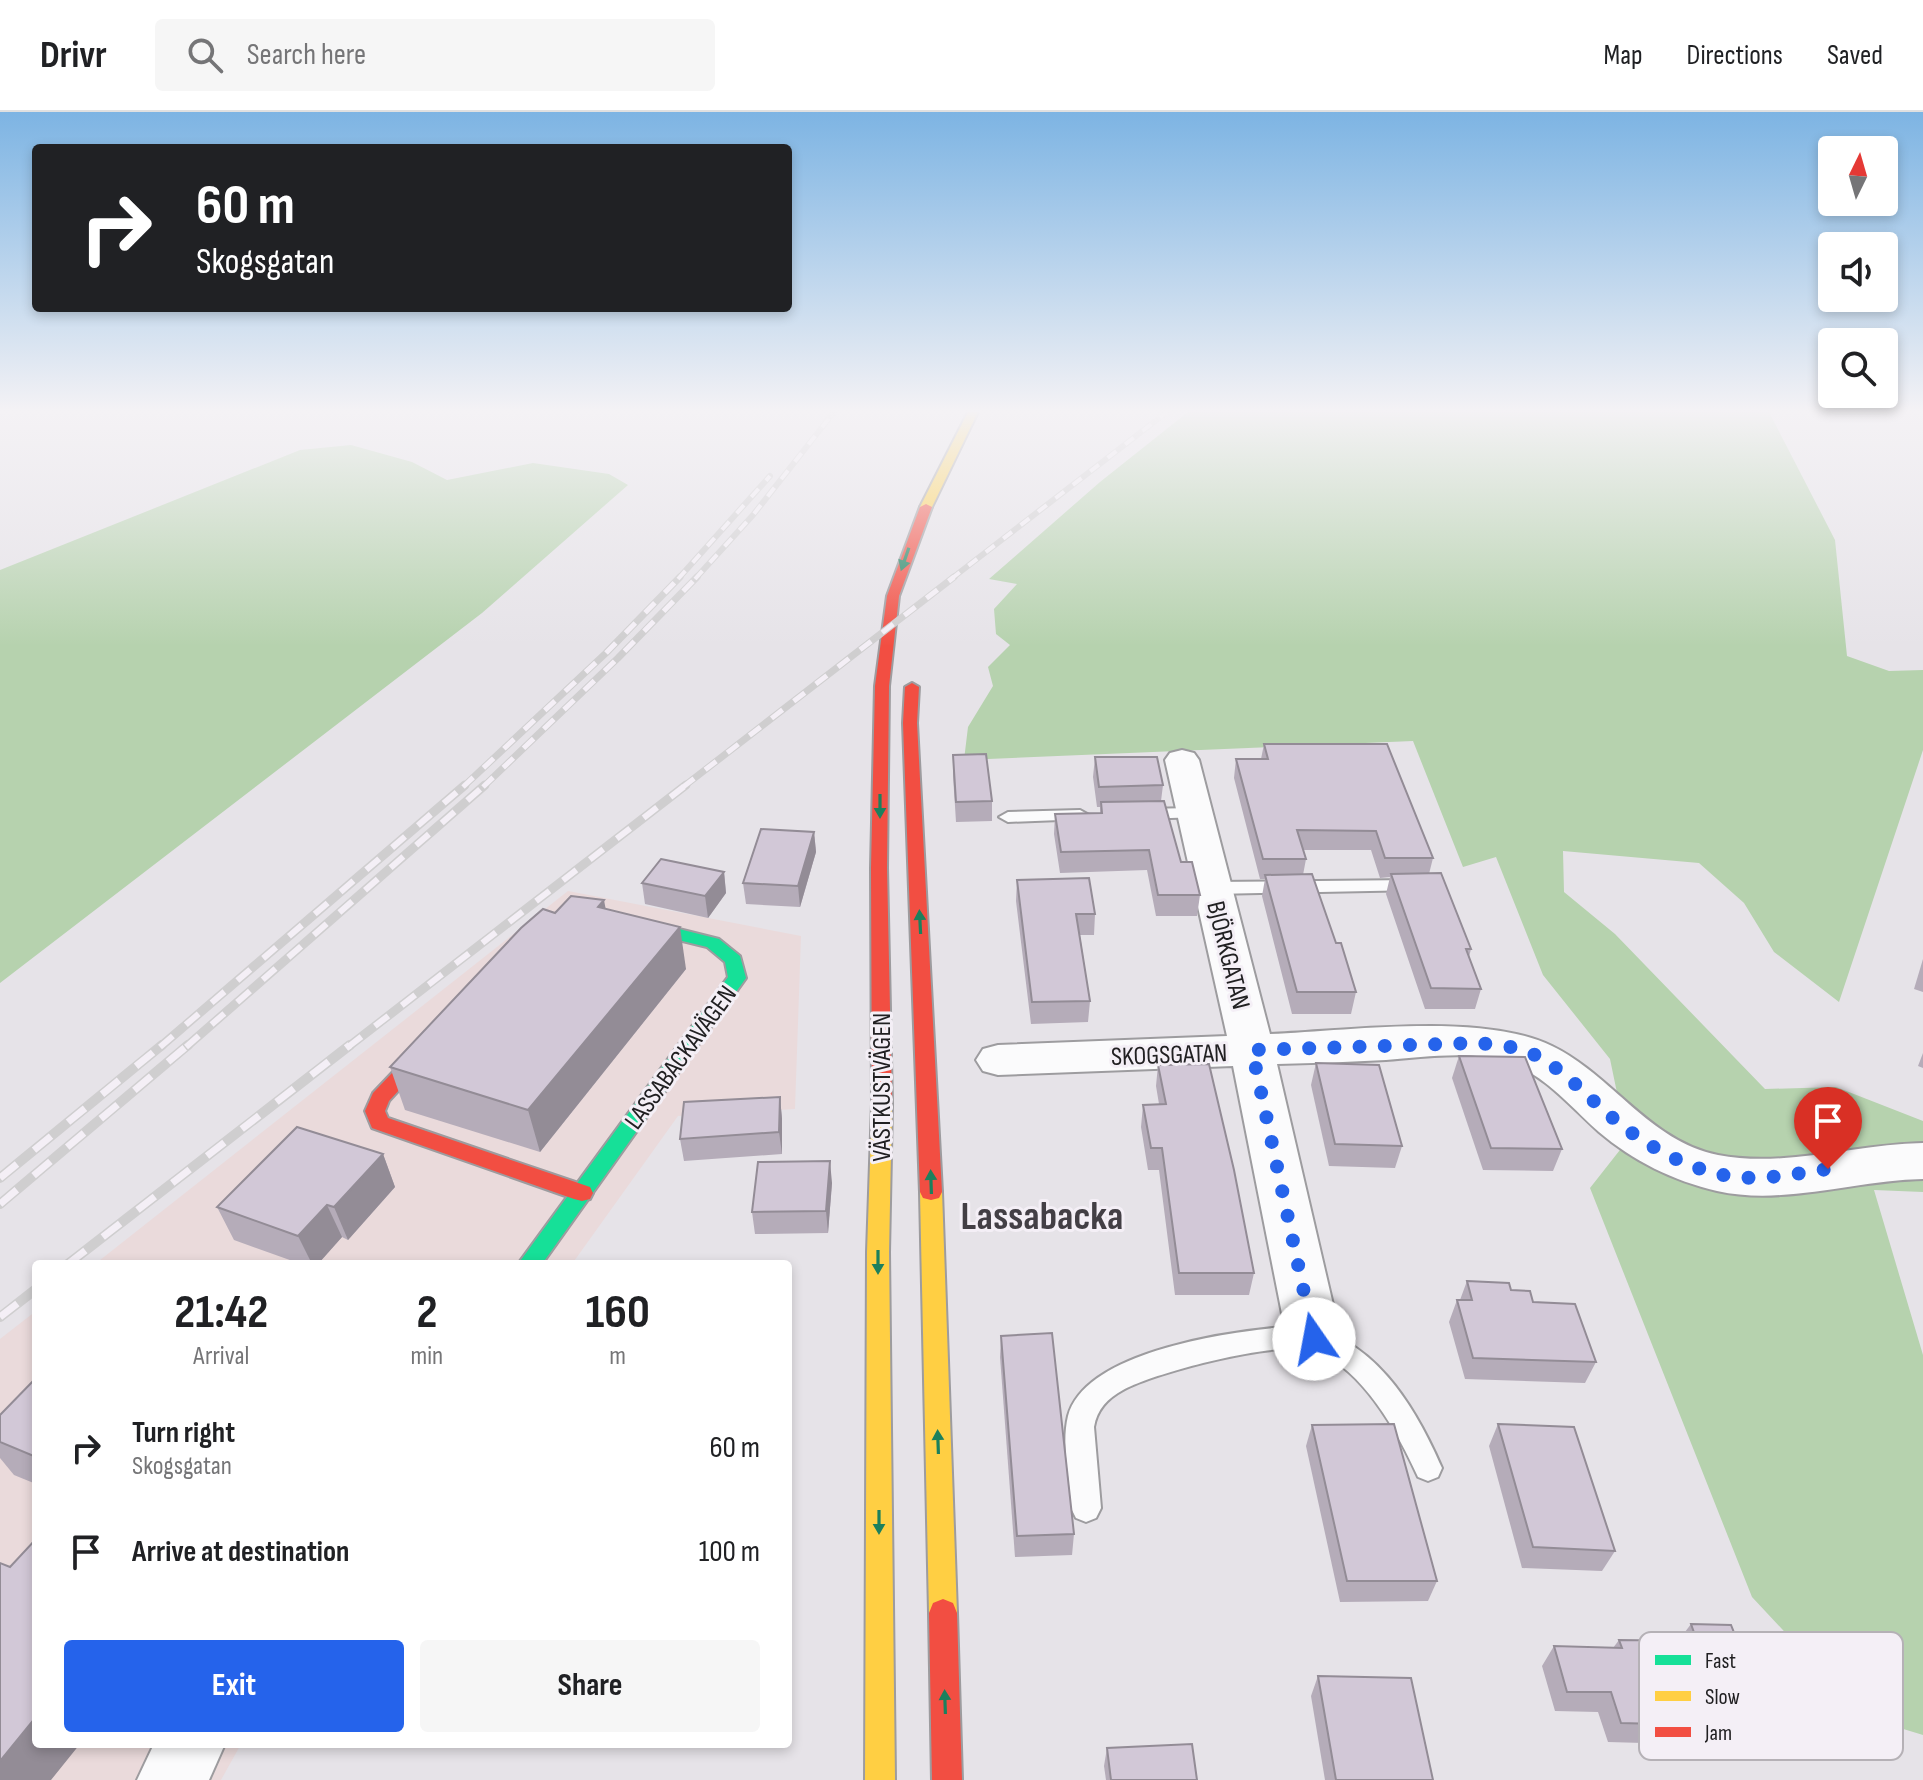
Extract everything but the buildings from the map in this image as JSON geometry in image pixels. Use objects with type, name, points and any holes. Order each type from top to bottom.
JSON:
[{"type":"main road","name":"VÄSTKUSTVÄGEN","points":[[880,1780],[878,1252],[882,1086],[879,868],[882,686],[893,596],[934,490]]},
{"type":"main road","name":"VÄSTKUSTVÄGEN","points":[[913,666],[910,723],[929,1101],[947,1780]]},
{"type":"main road","name":"LASSABACKAVÄGEN","points":[[532,1260],[737,978],[738,969],[734,960],[713,943],[630,921],[599,919]]},
{"type":"main road","points":[[452,1023],[380,1098],[375,1111],[379,1123],[582,1193]]},
{"type":"street","name":"BJÖRKGATAN","points":[[1182,760],[1252,1050],[1314,1339]]},
{"type":"street","name":"SKOGSGATAN","points":[[998,1060],[1478,1043],[1530,1053],[1557,1067],[1640,1140],[1693,1166],[1724,1175],[1784,1176],[1898,1160],[1923,1161]]},
{"type":"street","points":[[171,1780],[190,1748]]},
{"type":"lane","points":[[1008,817],[1195,813]]},
{"type":"lane","points":[[1213,888],[1428,886]]},
{"type":"lane","points":[[1086,1508],[1082,1415],[1094,1397],[1114,1381],[1157,1364],[1212,1349],[1268,1341],[1314,1339],[1349,1359],[1401,1413],[1428,1468]]},
{"type":"shaded area","points":[[568,891],[801,936],[795,1109],[678,1116],[575,1260],[100,1260]]},
{"type":"shaded area","points":[[32,1314],[32,1748],[239,1748],[221,1780],[0,1780],[0,1339]]},
{"type":"green space","points":[[200,490],[622,490],[482,613],[0,983],[0,570]]},
{"type":"green space","points":[[1091,490],[1809,490],[1835,540],[1847,656],[1889,671],[1923,670],[1923,750],[1839,1002],[1774,952],[1744,903],[1699,863],[1563,851],[1564,892],[1615,934],[1765,1089],[1836,1087],[1923,1121],[1923,1192],[1874,1190],[1923,1355],[1923,1735],[1903,1729],[1903,1632],[1785,1632],[1752,1597],[1590,1188],[1627,1141],[1610,1059],[1543,975],[1496,857],[1463,867],[1413,741],[964,760],[968,727],[993,686],[988,667],[1010,645],[996,634],[994,609],[1017,584],[989,579]]},
{"type":"railway","points":[[678,579],[758,490]]},
{"type":"railway","points":[[695,579],[773,490]]},
{"type":"railway","points":[[951,579],[1066,490]]},
{"type":"railway","points":[[463,787],[606,653],[680,577]]},
{"type":"railway","points":[[483,787],[618,658],[697,577]]},
{"type":"railway","points":[[683,787],[954,577]]},
{"type":"railway","points":[[160,1047],[465,785]]},
{"type":"railway","points":[[186,1047],[485,785]]},
{"type":"railway","points":[[348,1047],[686,785]]},
{"type":"railway","points":[[0,1178],[162,1045]]},
{"type":"railway","points":[[0,1204],[188,1045]]},
{"type":"railway","points":[[73,1260],[350,1045]]},
{"type":"railway","points":[[0,1317],[32,1292]]},
{"type":"traffic: fast","points":[[532,1260],[737,978],[734,960],[713,943],[623,921]]},
{"type":"traffic: slow","points":[[926,507],[934,490]]},
{"type":"traffic: slow","points":[[880,1780],[878,1252],[882,1104]]},
{"type":"traffic: slow","points":[[931,1192],[943,1613]]},
{"type":"traffic: jam","points":[[882,1104],[879,868],[882,686],[893,596],[926,507]]},
{"type":"traffic: jam","points":[[912,687],[910,723],[931,1192]]},
{"type":"traffic: jam","points":[[436,1039],[380,1098],[375,1111],[379,1123],[582,1193]]},
{"type":"traffic: jam","points":[[943,1613],[947,1780]]},
{"type":"district","name":"Lassabacka","points":[[1042,1215]]},
{"type":"route","points":[[1314,1339],[1252,1050],[1478,1043],[1503,1046],[1530,1053],[1557,1067],[1640,1140],[1693,1166],[1724,1175],[1753,1177],[1828,1169]]}]
